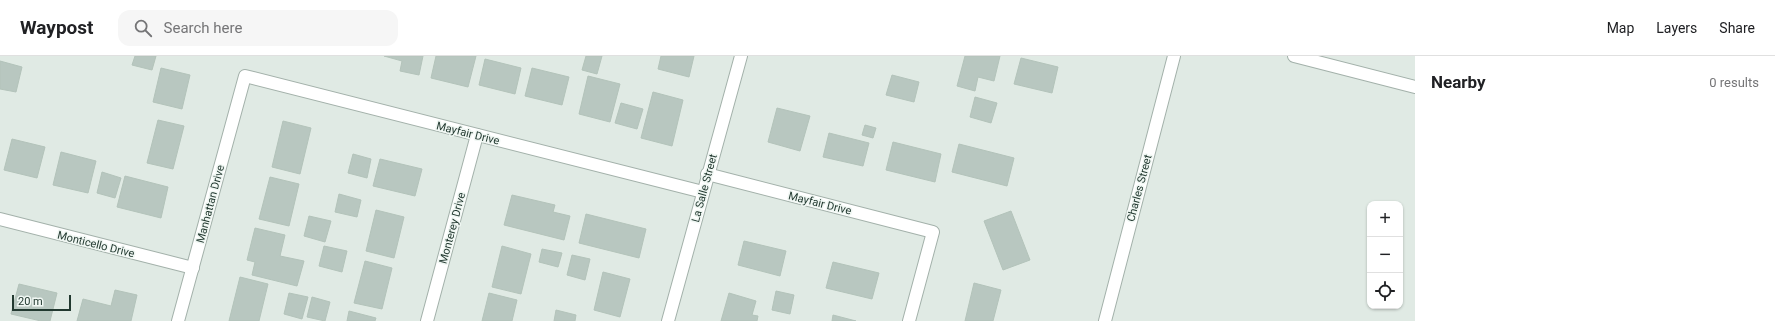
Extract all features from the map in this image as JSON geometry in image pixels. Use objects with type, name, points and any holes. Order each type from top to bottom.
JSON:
[{"type":"street","name":"La Salle Street","points":[[668,321],[741,56]]},
{"type":"street","name":"Charles Street","points":[[1105,321],[1174,56]]},
{"type":"street","points":[[1294,56],[1415,87]]},
{"type":"street","name":"Mayfair Drive","points":[[241,88],[244,76],[703,192]]},
{"type":"street","name":"Manhattan Drive","points":[[178,321],[241,88]]},
{"type":"street","name":"Monterey Drive","points":[[427,321],[477,135]]},
{"type":"street","name":"Mayfair Drive","points":[[708,174],[933,232],[909,321]]},
{"type":"street","name":"Monticello Drive","points":[[0,219],[193,268]]},
{"type":"building","points":[[135,56],[156,56],[152,70],[132,65]]},
{"type":"building","points":[[384,56],[423,56],[419,75],[400,71],[402,61]]},
{"type":"building","points":[[436,56],[476,56],[468,87],[431,78]]},
{"type":"building","points":[[586,56],[602,56],[597,74],[582,70]]},
{"type":"building","points":[[661,56],[694,56],[689,77],[658,69]]},
{"type":"building","points":[[965,56],[1000,56],[994,81],[978,77],[975,91],[957,86]]},
{"type":"building","points":[[1021,58],[1058,67],[1052,93],[1014,84]]},
{"type":"building","points":[[485,59],[521,68],[515,94],[479,85]]},
{"type":"building","points":[[0,61],[22,67],[16,92],[0,89]]},
{"type":"building","points":[[161,68],[190,75],[182,109],[153,102]]},
{"type":"building","points":[[532,68],[569,77],[562,105],[525,96]]},
{"type":"building","points":[[892,75],[919,82],[914,102],[886,95]]},
{"type":"building","points":[[588,76],[620,84],[610,122],[579,114]]},
{"type":"building","points":[[653,92],[683,100],[672,146],[641,138]]},
{"type":"building","points":[[975,97],[997,103],[991,123],[970,117]]},
{"type":"building","points":[[621,103],[643,109],[637,129],[615,123]]},
{"type":"building","points":[[777,108],[810,116],[800,151],[768,142]]},
{"type":"building","points":[[158,120],[184,126],[173,169],[147,163]]},
{"type":"building","points":[[283,121],[311,128],[300,174],[272,167]]},
{"type":"building","points":[[865,125],[876,128],[873,138],[862,135]]},
{"type":"building","points":[[829,133],[869,143],[863,166],[823,157]]},
{"type":"building","points":[[12,139],[45,147],[37,178],[4,170]]},
{"type":"building","points":[[893,142],[941,154],[935,182],[886,170]]},
{"type":"building","points":[[959,144],[1014,158],[1007,186],[952,172]]},
{"type":"building","points":[[61,152],[96,161],[88,193],[53,185]]},
{"type":"building","points":[[353,154],[371,159],[367,178],[348,173]]},
{"type":"building","points":[[380,159],[422,169],[415,196],[373,186]]},
{"type":"building","points":[[102,172],[121,178],[115,198],[97,193]]},
{"type":"building","points":[[125,176],[168,187],[161,218],[117,207]]},
{"type":"building","points":[[270,177],[299,184],[289,226],[259,219]]},
{"type":"building","points":[[339,194],[361,200],[357,217],[335,212]]},
{"type":"building","points":[[512,195],[555,205],[553,212],[570,216],[564,240],[504,225]]},
{"type":"building","points":[[376,210],[404,217],[394,258],[366,251]]},
{"type":"building","points":[[1011,211],[1030,260],[1003,270],[984,221]]},
{"type":"building","points":[[586,214],[646,229],[639,258],[579,243]]},
{"type":"building","points":[[309,216],[331,221],[325,242],[304,236]]},
{"type":"building","points":[[255,228],[285,235],[280,256],[304,261],[297,286],[252,275],[255,262],[247,260]]},
{"type":"building","points":[[744,241],[786,251],[780,276],[738,265]]},
{"type":"building","points":[[324,246],[347,251],[342,272],[319,266]]},
{"type":"building","points":[[502,246],[531,254],[521,294],[492,287]]},
{"type":"building","points":[[542,249],[562,253],[558,267],[539,262]]},
{"type":"building","points":[[572,255],[590,259],[585,280],[567,275]]},
{"type":"building","points":[[365,261],[392,268],[382,309],[354,303]]},
{"type":"building","points":[[833,262],[879,273],[872,299],[826,288]]},
{"type":"building","points":[[603,272],[630,279],[620,317],[594,310]]},
{"type":"building","points":[[240,277],[268,284],[259,321],[229,321]]},
{"type":"building","points":[[974,283],[1001,290],[993,321],[965,321]]},
{"type":"building","points":[[19,284],[57,293],[50,321],[41,321],[11,314]]},
{"type":"building","points":[[115,290],[137,295],[131,321],[77,321],[83,299],[111,306]]},
{"type":"building","points":[[776,291],[794,295],[790,314],[772,310]]},
{"type":"building","points":[[289,293],[308,297],[302,319],[284,314]]},
{"type":"building","points":[[489,293],[517,300],[512,321],[482,321]]},
{"type":"building","points":[[729,293],[756,301],[752,315],[758,316],[757,321],[721,321]]},
{"type":"building","points":[[312,297],[330,302],[325,321],[307,317]]},
{"type":"building","points":[[556,310],[576,315],[575,321],[554,321]]},
{"type":"building","points":[[349,311],[376,318],[375,321],[347,321]]},
{"type":"building","points":[[833,315],[856,321],[832,321]]}]
